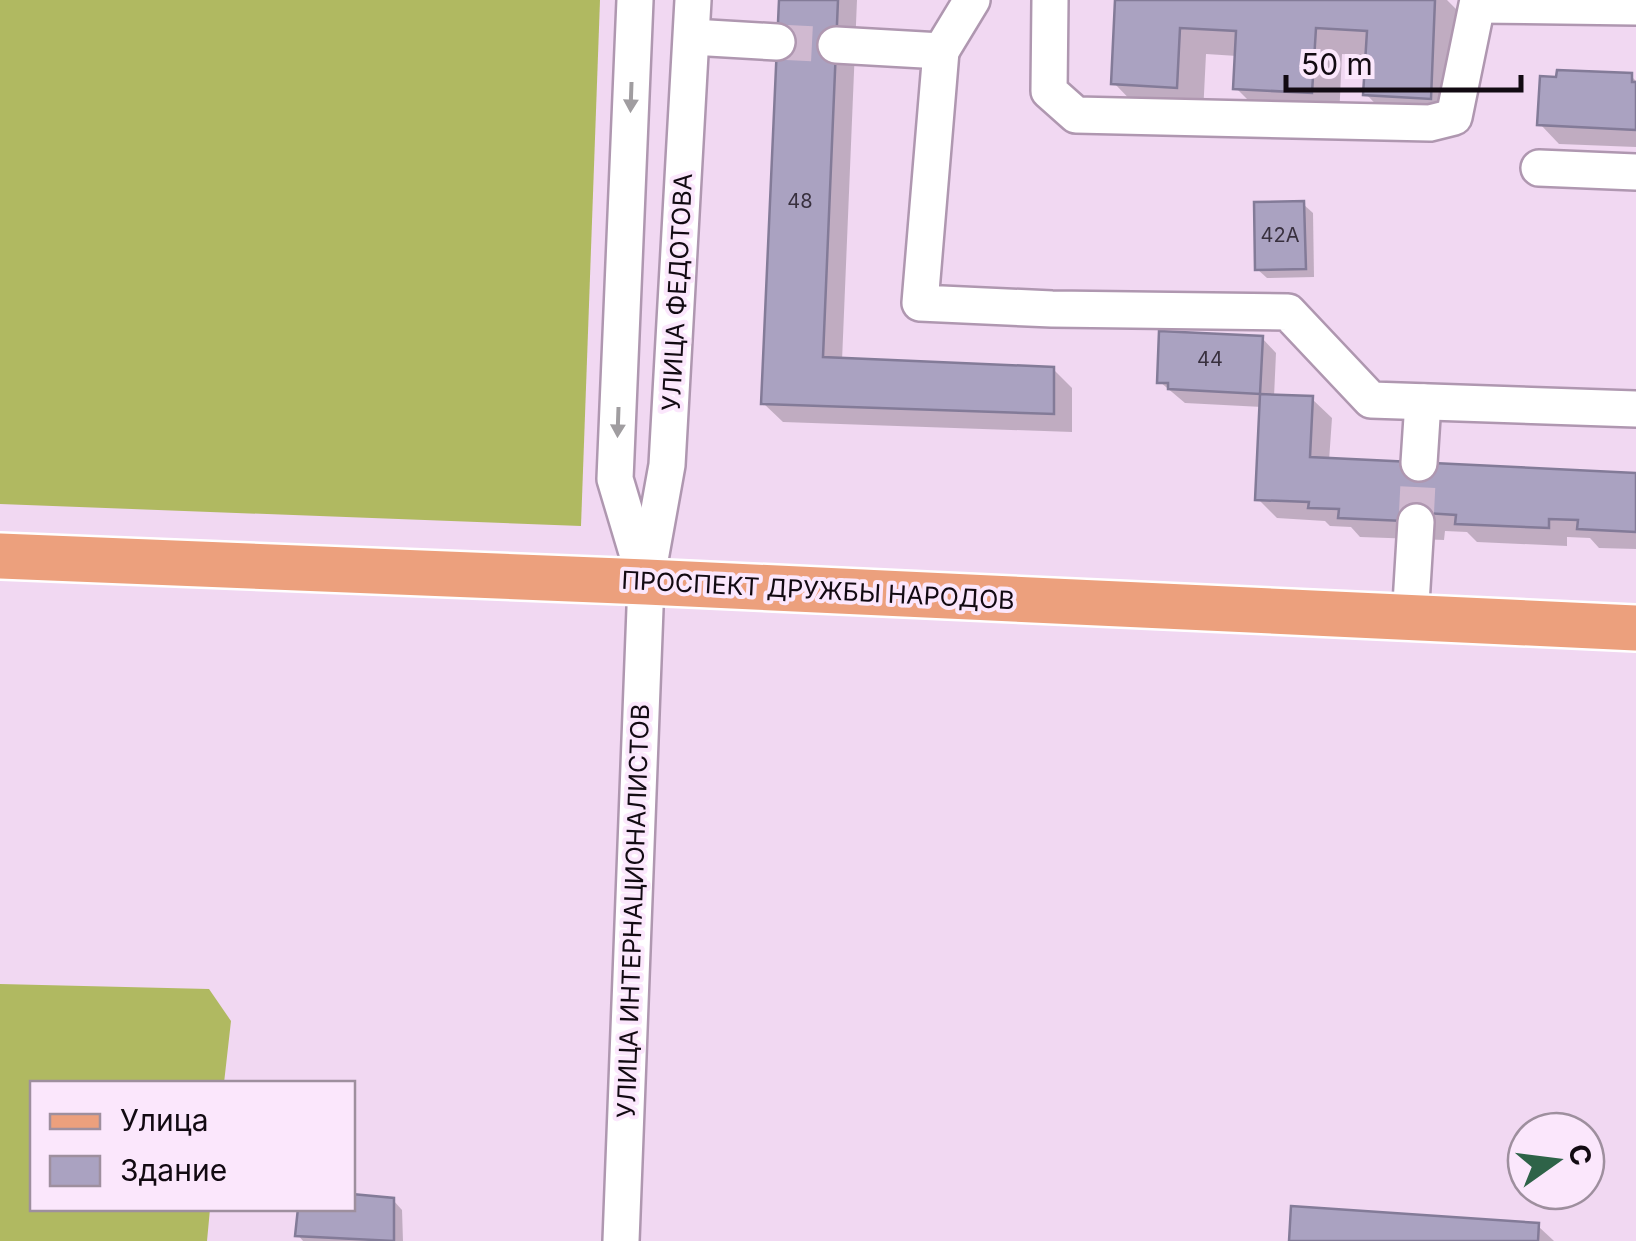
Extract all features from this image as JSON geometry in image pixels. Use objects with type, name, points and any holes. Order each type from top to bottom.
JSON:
[{"type":"main road","name":"ПРОСПЕКТ ДРУЖБЫ НАРОДОВ","points":[[0,556],[1636,628]]},
{"type":"street","points":[[635,0],[615,479],[646,582]]},
{"type":"street","name":"УЛИЦА ФЕДОТОВА","points":[[646,582],[668,464],[693,0]]},
{"type":"street","points":[[972,0],[941,50],[920,303],[1052,310],[1288,312],[1371,400],[1636,409]]},
{"type":"street","points":[[1050,0],[1049,91],[1076,115],[1430,123],[1454,117],[1478,2],[1636,7]]},
{"type":"street","points":[[692,37],[777,42]]},
{"type":"street","points":[[836,45],[941,50]]},
{"type":"street","points":[[1540,168],[1636,172]]},
{"type":"street","points":[[1420,462],[1423,402]]},
{"type":"street","points":[[1410,620],[1416,522]]},
{"type":"street","name":"УЛИЦА ИНТЕРНАЦИОНАЛИСТОВ","points":[[621,1241],[646,582]]},
{"type":"green space","points":[[0,0],[600,0],[581,526],[0,504]]},
{"type":"green space","points":[[0,984],[209,989],[231,1021],[224,1081],[30,1081],[30,1211],[210,1211],[207,1241],[0,1241]]},
{"type":"building","points":[[779,0],[838,0],[823,357],[1054,367],[1054,414],[761,404]]},
{"type":"building","points":[[1115,0],[1435,0],[1431,99],[1363,95],[1367,31],[1316,28],[1312,93],[1233,89],[1236,31],[1180,28],[1177,88],[1111,84]]},
{"type":"building","points":[[1557,70],[1632,73],[1632,82],[1636,82],[1636,130],[1537,125],[1540,76],[1556,77]]},
{"type":"building","points":[[1304,201],[1306,269],[1255,270],[1254,202]]},
{"type":"building","points":[[1159,331],[1263,336],[1260,394],[1168,389],[1168,383],[1157,383]]},
{"type":"building","points":[[1260,394],[1313,396],[1310,457],[1636,473],[1636,532],[1577,529],[1578,520],[1549,519],[1549,528],[1455,524],[1456,515],[1426,513],[1426,522],[1338,518],[1339,509],[1308,508],[1309,502],[1255,500]]},
{"type":"building","points":[[355,1194],[394,1198],[394,1241],[295,1236],[298,1211],[355,1211]]},
{"type":"building","points":[[1291,1206],[1539,1223],[1538,1241],[1289,1241]]},
{"type":"tunnel","points":[[777,42],[836,45]]},
{"type":"tunnel","points":[[1416,522],[1419,463]]}]
